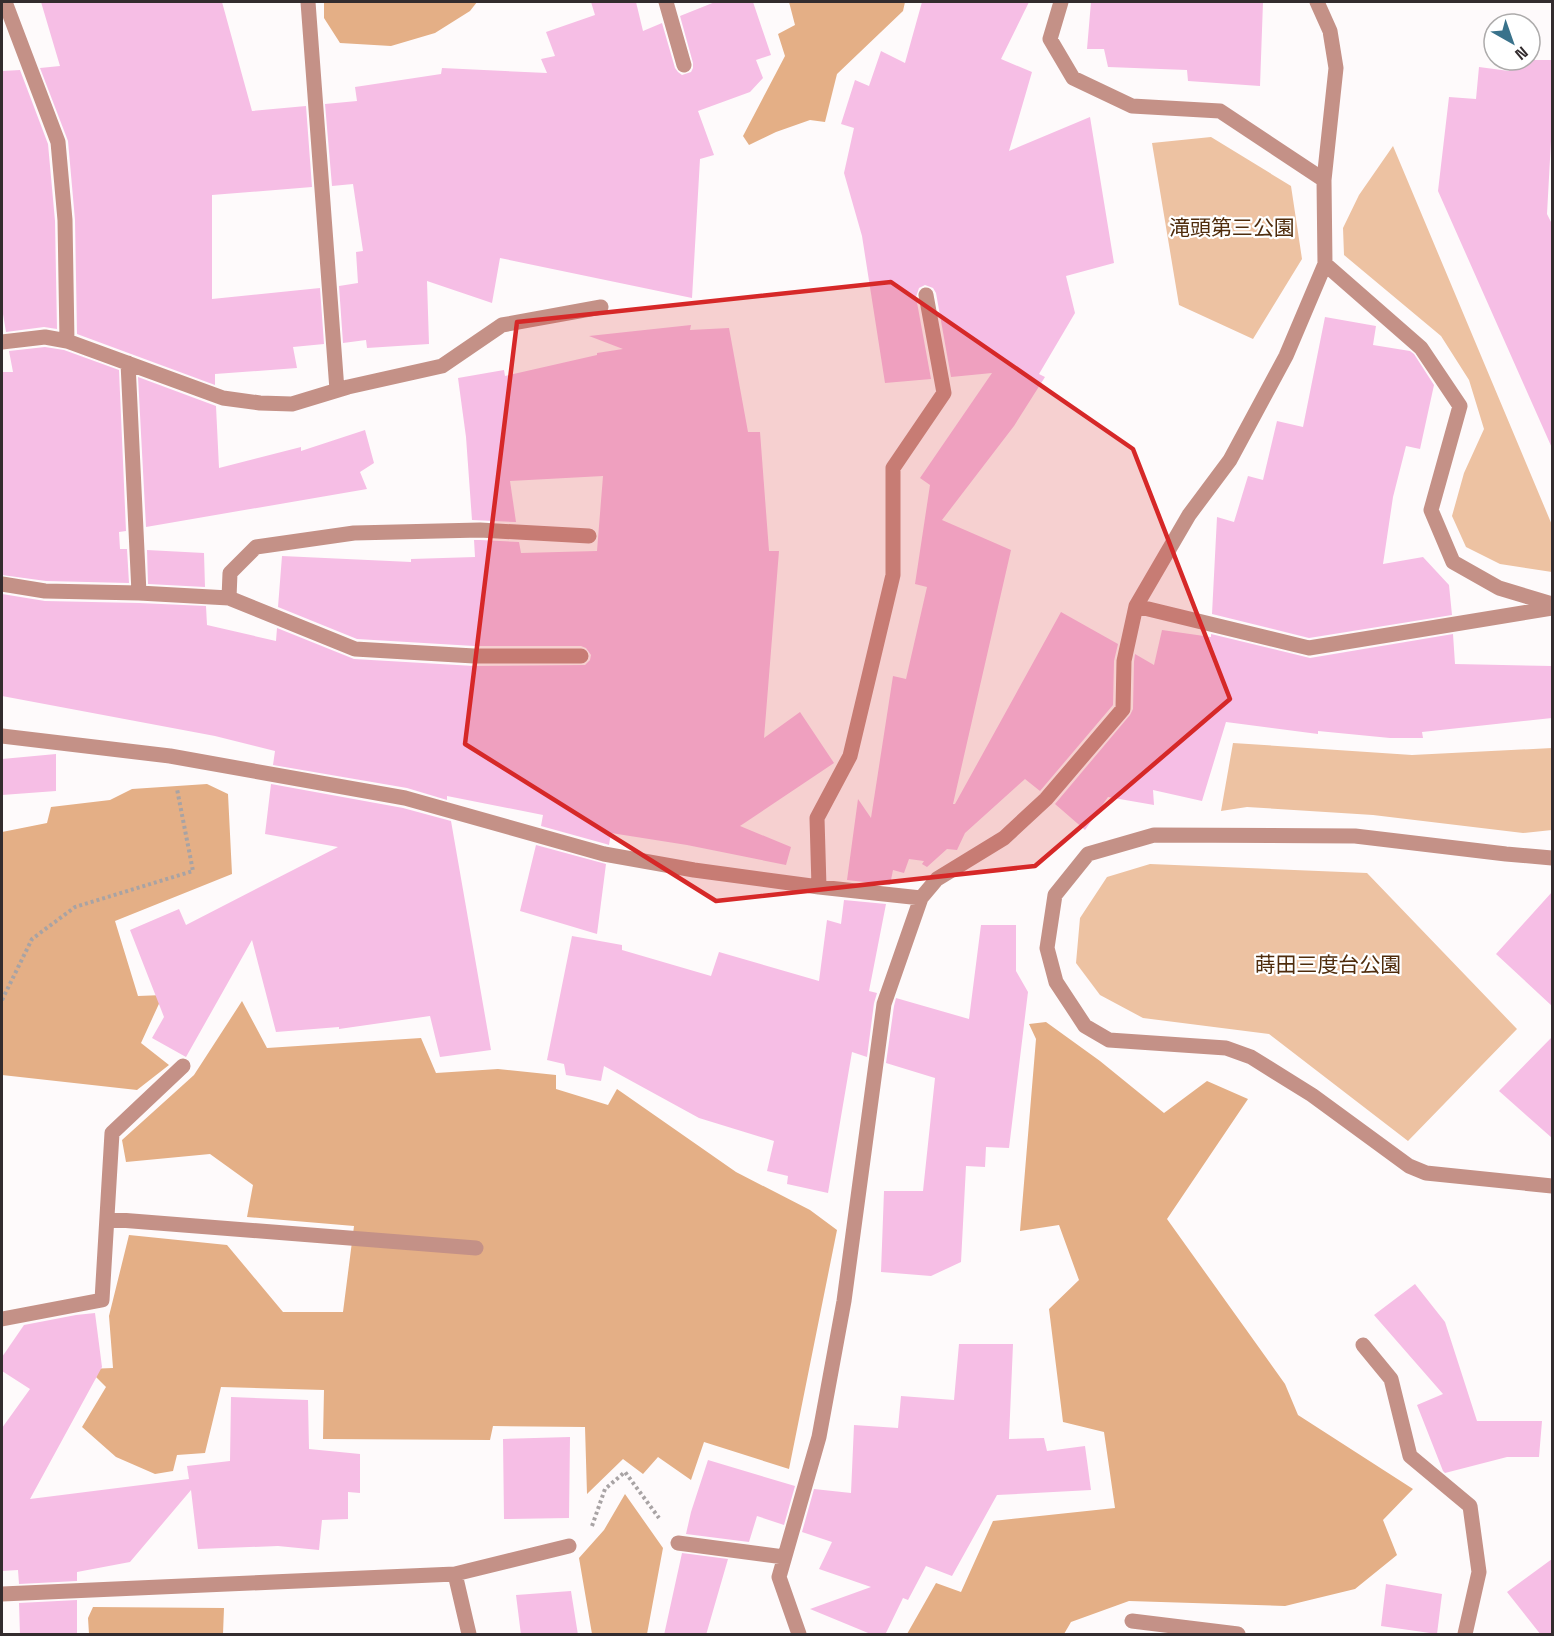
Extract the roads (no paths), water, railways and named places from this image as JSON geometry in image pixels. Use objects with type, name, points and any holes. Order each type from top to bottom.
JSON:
[{"type":"street","points":[[5,2],[58,142],[65,220],[67,341]]},
{"type":"street","points":[[308,2],[337,390]]},
{"type":"street","points":[[666,2],[684,65]]},
{"type":"street","points":[[1061,2],[1050,39],[1073,78],[1132,106],[1220,111],[1324,180]]},
{"type":"street","points":[[799,1635],[779,1577],[821,1426],[844,1301],[884,1004],[921,898],[938,879],[1004,838],[1037,807],[1123,709],[1124,661],[1136,606],[1189,515],[1230,460],[1286,356],[1324,264],[1324,180],[1336,68],[1330,32],[1317,2]]},
{"type":"street","points":[[1324,264],[1420,348],[1460,406],[1431,510],[1453,562],[1499,588],[1552,606]]},
{"type":"street","points":[[819,887],[817,818],[850,756],[893,575],[893,468],[944,393],[926,295]]},
{"type":"street","points":[[2,342],[45,337],[67,341],[223,398],[292,404],[337,390],[442,366],[502,325],[601,307]]},
{"type":"street","points":[[128,363],[139,592]]},
{"type":"street","points":[[229,598],[230,573],[256,547],[354,533],[480,530],[589,536]]},
{"type":"street","points":[[2,584],[45,591],[139,592],[229,598],[355,649],[474,656],[581,657]]},
{"type":"street","points":[[1136,606],[1309,648],[1552,606]]},
{"type":"street","points":[[2,736],[170,756],[405,798],[604,854],[694,870],[921,898]]},
{"type":"street","points":[[1552,858],[1355,836],[1154,835],[1088,854],[1055,895],[1047,948],[1056,982],[1085,1026],[1109,1040],[1226,1048],[1251,1057],[1312,1095],[1409,1166],[1426,1173],[1552,1186]]},
{"type":"street","points":[[2,1320],[102,1300],[112,1133],[183,1066]]},
{"type":"street","points":[[107,1219],[476,1248]]},
{"type":"street","points":[[1363,1346],[1391,1379],[1410,1456],[1470,1506],[1479,1572],[1465,1635]]},
{"type":"street","points":[[678,1543],[784,1557]]},
{"type":"street","points":[[2,1594],[455,1574],[569,1546]]},
{"type":"street","points":[[455,1574],[469,1635]]},
{"type":"street","points":[[1132,1621],[1238,1635]]},
{"type":"park label","name":"滝頭第三公園","points":[[1232,227]]},
{"type":"park label","name":"蒔田三度台公園","points":[[1328,964]]}]
